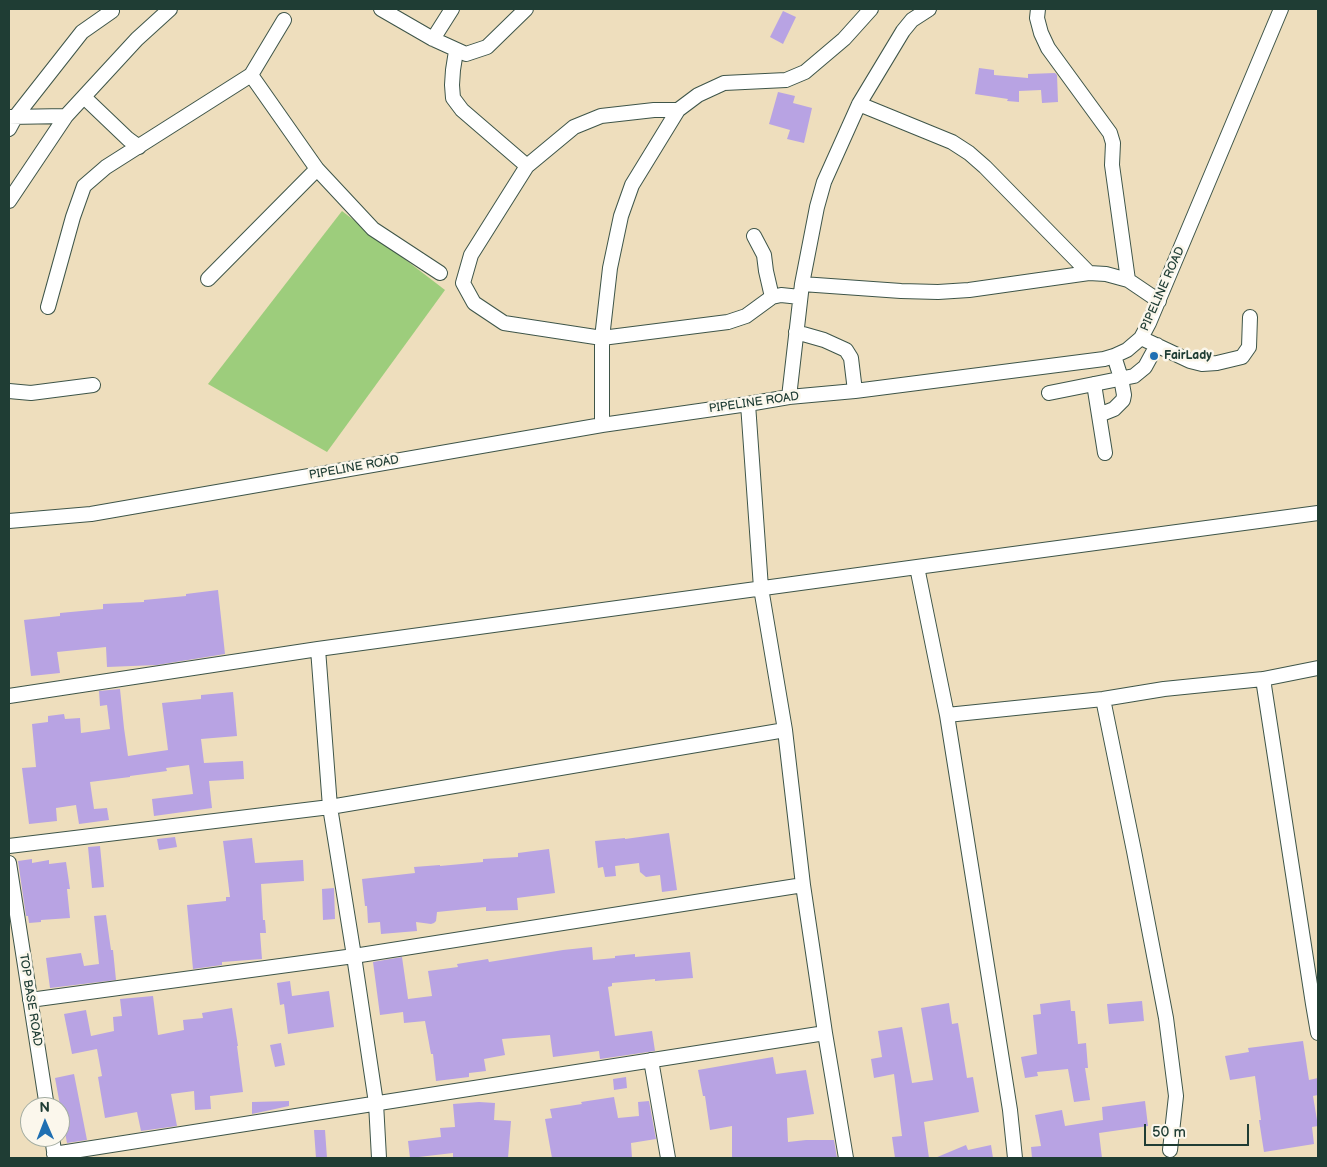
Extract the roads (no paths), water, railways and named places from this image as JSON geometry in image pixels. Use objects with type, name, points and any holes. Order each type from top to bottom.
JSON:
[{"type":"street","points":[[9,201],[66,116],[137,39],[170,9]]},
{"type":"street","points":[[381,9],[433,39],[466,54],[487,47],[526,9]]},
{"type":"street","points":[[433,39],[452,9]]},
{"type":"street","points":[[602,425],[602,338],[610,268],[621,216],[632,185],[678,110],[698,94],[724,83],[786,80],[805,72],[844,39],[872,9]]},
{"type":"street","points":[[789,397],[801,291],[816,207],[824,182],[859,104],[903,30],[912,20],[929,9]]},
{"type":"street","points":[[1038,9],[1037,18],[1048,48],[1110,133],[1113,143],[1112,165],[1128,280]]},
{"type":"street","name":"PIPELINE ROAD","points":[[9,521],[91,514],[602,425],[789,397],[855,391],[1114,356],[1127,350],[1141,338],[1159,301],[1281,9]]},
{"type":"street","points":[[9,129],[12,117],[82,32],[112,11]]},
{"type":"street","points":[[48,307],[73,217],[84,186],[106,167],[250,75],[284,20]]},
{"type":"street","points":[[456,51],[452,85],[453,98],[462,110],[527,166]]},
{"type":"street","points":[[250,75],[317,168],[373,229],[440,273]]},
{"type":"street","points":[[84,97],[139,147]]},
{"type":"street","points":[[859,104],[952,142],[969,153],[986,167],[1089,273]]},
{"type":"street","points":[[678,110],[654,110],[601,116],[574,127],[527,166],[471,255],[463,283],[474,303],[504,323],[602,338],[728,322],[746,316],[772,297],[801,291],[938,292],[969,290],[1089,273],[1106,274],[1128,280],[1159,301]]},
{"type":"street","points":[[12,117],[66,116]]},
{"type":"street","points":[[208,279],[317,168]]},
{"type":"street","points":[[754,236],[764,255],[772,297]]},
{"type":"street","points":[[1141,338],[1190,361],[1202,364],[1218,363],[1242,357],[1249,347],[1250,317]]},
{"type":"street","points":[[796,332],[824,340],[846,350],[851,358],[855,391]]},
{"type":"street","points":[[1049,393],[1134,376],[1142,371],[1157,345]]},
{"type":"street","points":[[1099,415],[1114,410],[1123,400],[1121,378],[1114,356]]},
{"type":"street","points":[[9,391],[31,393],[93,384]]},
{"type":"street","points":[[1094,384],[1104,453]]},
{"type":"street","points":[[748,404],[761,588],[785,730],[803,885],[846,1158]]},
{"type":"street","points":[[9,696],[318,649],[1318,513]]},
{"type":"street","points":[[917,567],[947,715],[1010,1110],[1015,1158]]},
{"type":"street","points":[[318,649],[330,807],[376,1103],[379,1158]]},
{"type":"street","points":[[947,715],[1102,699],[1164,689],[1263,679],[1318,668]]},
{"type":"street","points":[[1263,679],[1318,1033]]},
{"type":"street","points":[[1102,699],[1166,1018],[1176,1096],[1170,1150]]},
{"type":"street","points":[[9,846],[330,807],[785,730]]},
{"type":"street","name":"TOP BASE ROAD","points":[[9,863],[45,1097]]},
{"type":"street","points":[[30,1000],[354,956],[803,885]]},
{"type":"street","points":[[55,1156],[376,1103],[825,1033]]},
{"type":"street","points":[[651,1060],[668,1158]]},
{"type":"place","name":"FairLady","points":[[1154,356]]}]
